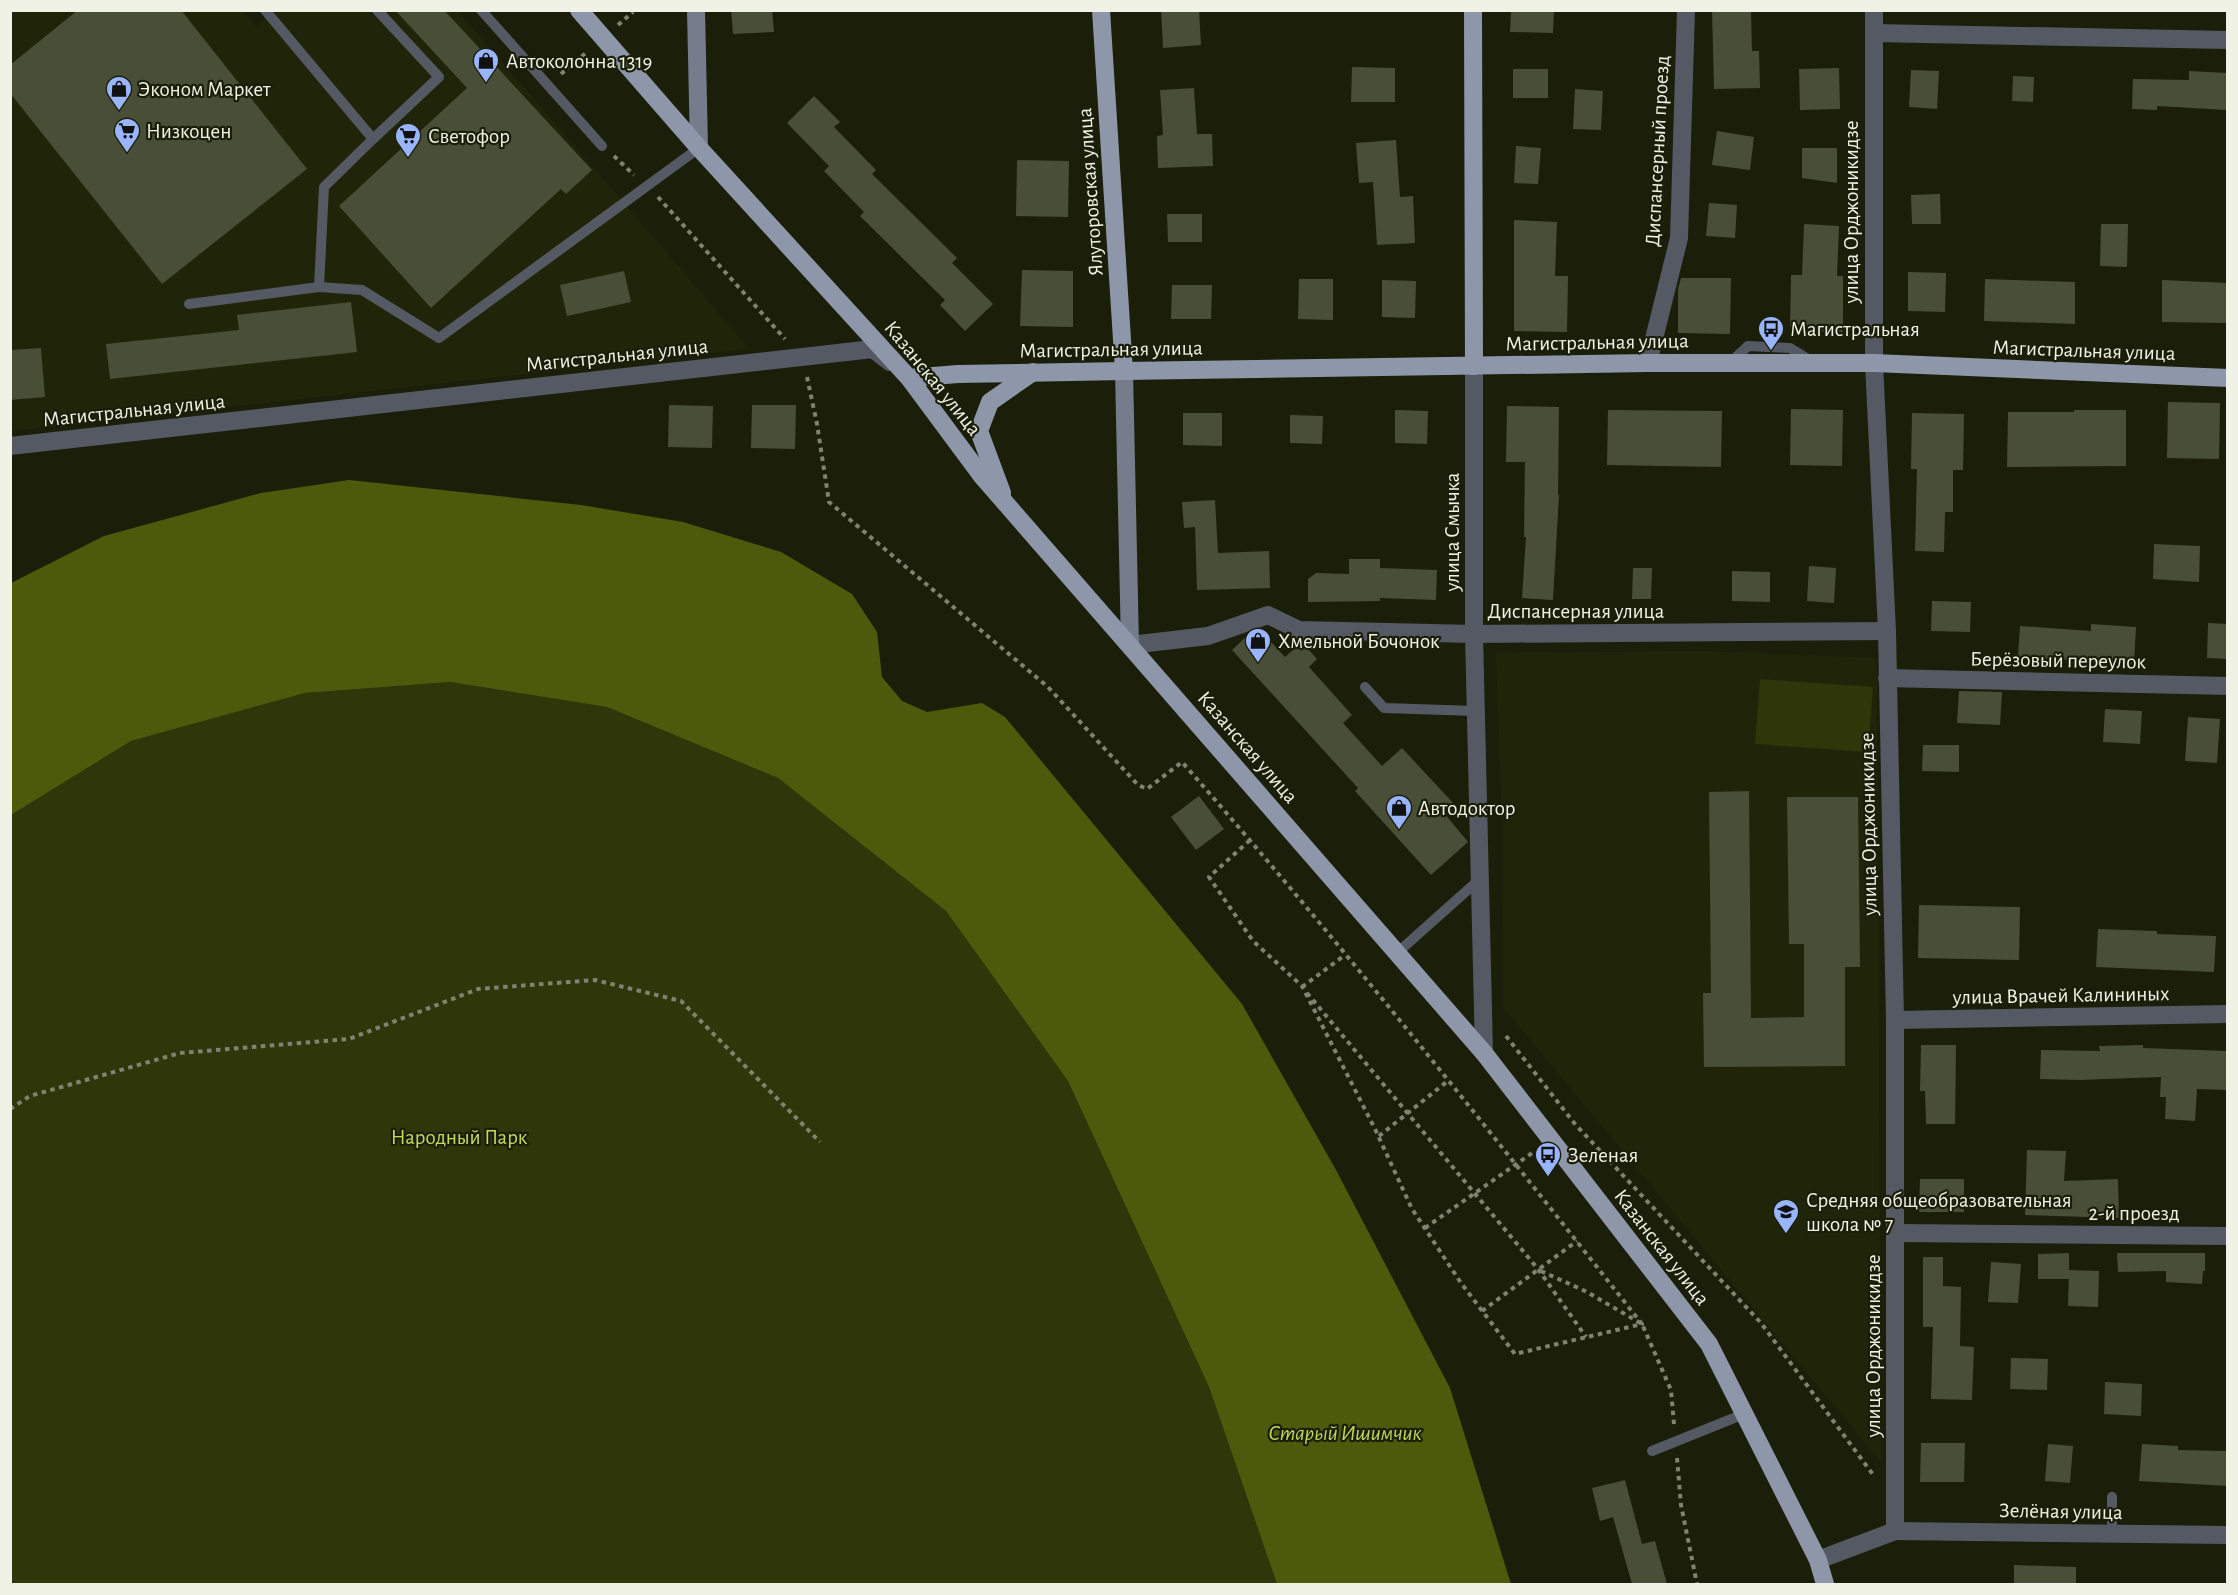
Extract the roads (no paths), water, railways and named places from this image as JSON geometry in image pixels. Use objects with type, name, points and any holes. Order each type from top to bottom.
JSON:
[{"type":"main road","name":"Казанская улица","points":[[579,10],[699,148],[909,378],[981,475],[1484,1053],[1709,1344],[1818,1560]]},
{"type":"main road","name":"Ялуторовская улица","points":[[1101,10],[1124,370]]},
{"type":"main road","name":"улица Смычка","points":[[1473,10],[1474,366]]},
{"type":"main road","name":"Магистральная улица","points":[[909,378],[1124,370],[1648,363],[1874,363],[2228,378]]},
{"type":"main road","points":[[1005,503],[979,431],[990,402],[1033,372]]},
{"type":"main road","points":[[1818,1560],[1825,1584]]},
{"type":"street","points":[[696,10],[699,148]]},
{"type":"street","name":"Диспансерный проезд","points":[[1648,363],[1679,238],[1686,10]]},
{"type":"street","name":"улица Орджоникидзе","points":[[1874,10],[1874,363],[1887,631],[1895,1020],[1895,1531]]},
{"type":"street","points":[[1874,33],[2228,40]]},
{"type":"street","name":"Магистральная улица","points":[[10,446],[873,349],[909,378]]},
{"type":"street","name":"улица Смычка","points":[[1474,366],[1474,634],[1484,1053]]},
{"type":"street","points":[[1124,370],[1130,645]]},
{"type":"street","name":"Диспансерная улица","points":[[1130,645],[1208,636],[1268,615],[1299,630],[1474,634],[1887,631]]},
{"type":"street","name":"Берёзовый переулок","points":[[1887,678],[2228,686]]},
{"type":"street","name":"улица Врачей Калининых","points":[[1895,1020],[2228,1014]]},
{"type":"street","name":"2-й проезд","points":[[1895,1233],[2228,1236]]},
{"type":"street","points":[[1818,1560],[1895,1531]]},
{"type":"street","name":"Зелёная улица","points":[[1895,1531],[2228,1536]]},
{"type":"lane","points":[[265,10],[373,139]]},
{"type":"lane","points":[[319,287],[324,187],[439,77],[377,10]]},
{"type":"lane","points":[[481,10],[602,146]]},
{"type":"lane","points":[[189,304],[319,287],[362,290],[439,338],[699,148]]},
{"type":"lane","points":[[1365,687],[1384,708],[1476,711]]},
{"type":"lane","points":[[1397,953],[1480,879]]},
{"type":"lane","points":[[1652,1451],[1744,1414]]},
{"type":"lane","points":[[2112,1497],[2112,1534]]},
{"type":"water","name":"Старый Ишимчик","points":[[349,480],[581,505],[683,522],[781,552],[852,594],[877,632],[882,677],[902,701],[927,712],[982,703],[1005,717],[1242,1004],[1336,1170],[1450,1388],[1511,1584],[1277,1584],[1209,1387],[1068,1081],[946,911],[778,778],[607,707],[450,682],[305,693],[131,741],[11,815],[11,583],[104,536],[261,493]]},
{"type":"place","name":"Автоколонна 1319","points":[[486,84]]},
{"type":"place","name":"Эконом Маркет","points":[[119,112]]},
{"type":"place","name":"Низкоцен","points":[[127,154]]},
{"type":"place","name":"Светофор","points":[[408,159]]},
{"type":"place","name":"Магистральная","points":[[1771,352]]},
{"type":"place","name":"Хмельной Бочонок","points":[[1258,664]]},
{"type":"place","name":"Автодоктор","points":[[1399,831]]},
{"type":"place","name":"Зеленая","points":[[1548,1178]]},
{"type":"place","name":"Средняя общеобразовательная школа № 7","points":[[1786,1235]]},
{"type":"park label","name":"Народный Парк","points":[[459,1137]]}]
